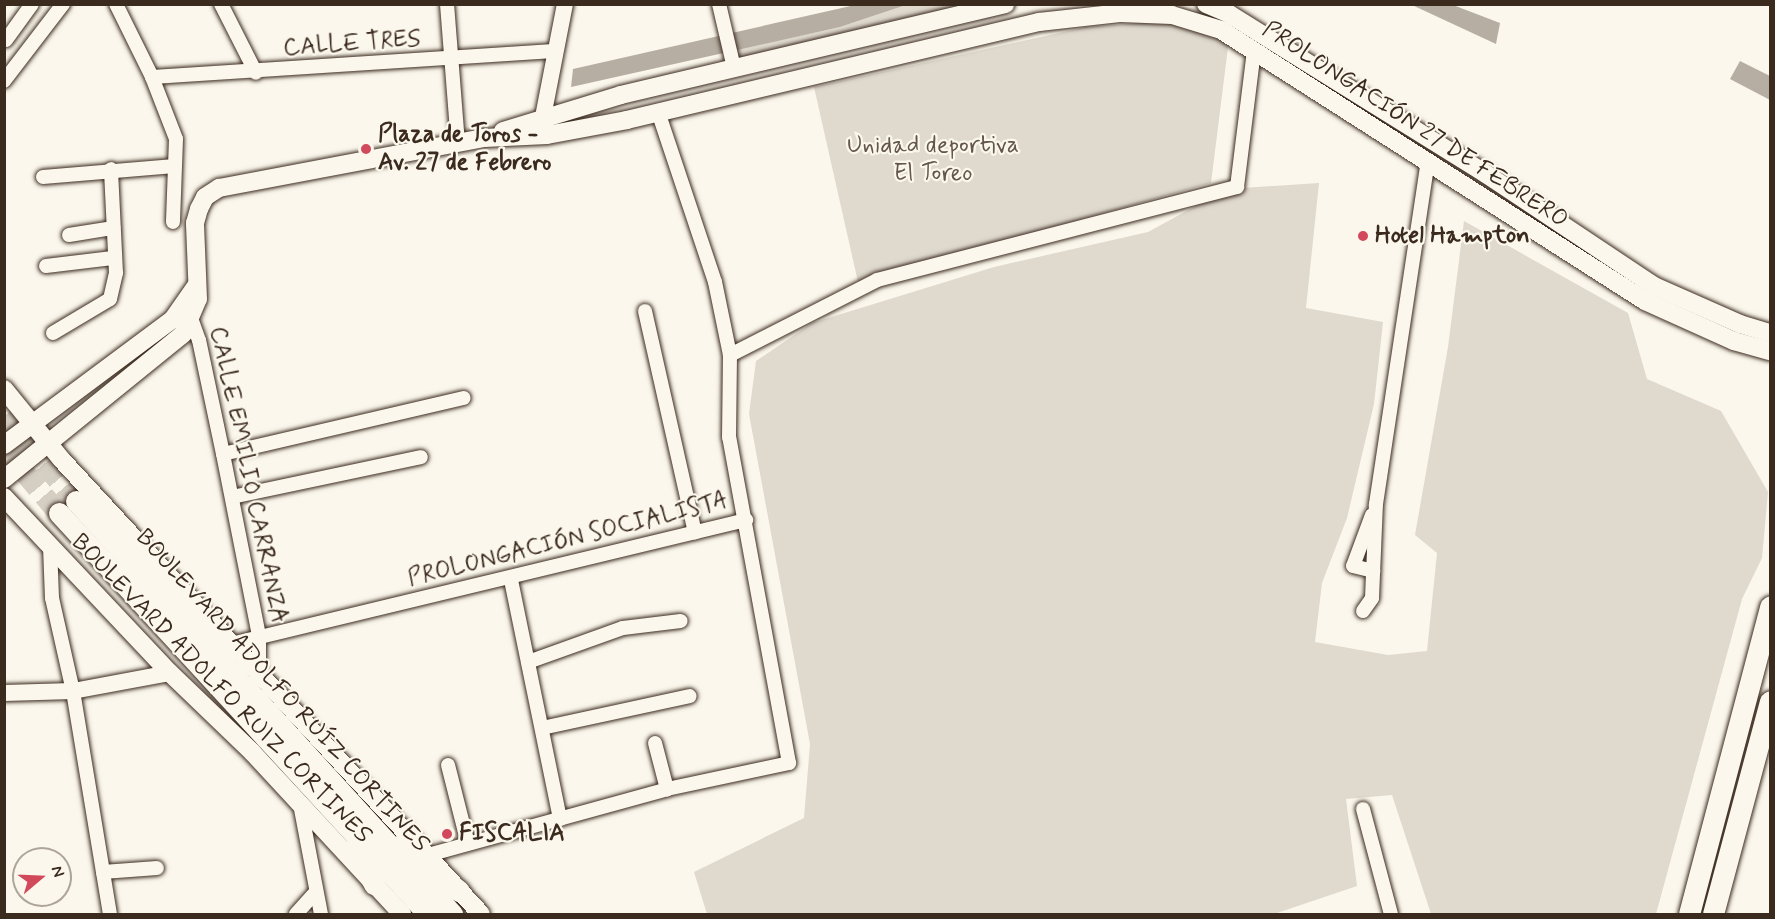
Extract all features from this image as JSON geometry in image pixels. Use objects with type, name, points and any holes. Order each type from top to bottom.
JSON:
[{"type":"main road","name":"PROLONGACIÓN 27 DE FEBRERO","points":[[545,126],[734,68],[1005,4]]},
{"type":"main road","name":"PROLONGACIÓN 27 DE FEBRERO","points":[[1206,4],[1229,14],[1486,174],[1653,286],[1740,324],[1770,333]]},
{"type":"main road","name":"PROLONGACIÓN 27 DE FEBRERO","points":[[186,316],[197,285],[195,224],[206,197],[219,188],[545,126],[658,112],[1050,20],[1120,13],[1172,15],[1221,30],[1645,301],[1734,341],[1770,351]]},
{"type":"main road","points":[[4,445],[186,316]]},
{"type":"main road","points":[[4,479],[183,334],[186,316]]},
{"type":"main road","name":"BOULEVARD ADOLFO RUIZ CORTINES","points":[[4,389],[49,444],[481,915]]},
{"type":"main road","name":"BOULEVARD ADOLFO RUIZ CORTINES","points":[[4,497],[170,673],[300,804],[402,915]]},
{"type":"main road","name":"BOULEVARD ADOLFO RUÍZ CORTINES","points":[[67,507],[346,814],[428,915]]},
{"type":"main road","points":[[1689,915],[1770,607]]},
{"type":"main road","points":[[1713,915],[1770,702]]},
{"type":"main road","points":[[346,814],[374,884]]},
{"type":"main road","points":[[346,814],[459,891]]},
{"type":"main road","name":"BOULEVARD ADOLFO RUÍZ CORTINES","points":[[346,814],[452,915]]},
{"type":"street","points":[[6,40],[32,4]]},
{"type":"street","points":[[4,81],[63,4]]},
{"type":"street","points":[[116,4],[152,77],[176,139],[173,222]]},
{"type":"street","points":[[221,4],[256,73]]},
{"type":"street","points":[[447,4],[458,142]]},
{"type":"street","points":[[545,126],[554,51],[565,4]]},
{"type":"street","points":[[719,4],[734,68]]},
{"type":"street","points":[[730,355],[877,280],[1237,187],[1254,50]]},
{"type":"street","name":"CALLE TRES","points":[[152,77],[256,73],[554,51]]},
{"type":"street","points":[[658,112],[715,282],[730,355],[729,437],[746,520]]},
{"type":"street","points":[[1363,611],[1372,598],[1376,504],[1428,162]]},
{"type":"street","points":[[43,177],[111,169],[175,166]]},
{"type":"street","points":[[53,333],[108,302],[115,284],[111,169]]},
{"type":"street","points":[[69,235],[113,228]]},
{"type":"street","points":[[46,266],[113,258]]},
{"type":"street","points":[[645,311],[695,532]]},
{"type":"street","name":"CALLE EMILIO CARRANZA","points":[[186,316],[223,454],[232,497],[259,636],[259,674]]},
{"type":"street","points":[[223,454],[464,398]]},
{"type":"street","points":[[232,497],[421,457]]},
{"type":"street","points":[[1373,571],[1353,566],[1376,504]]},
{"type":"street","name":"PROLONGACIÓN SOCIALISTA","points":[[231,644],[512,580],[746,520],[789,763],[667,789]]},
{"type":"street","points":[[50,546],[52,598],[73,691],[110,915]]},
{"type":"street","points":[[512,580],[560,819]]},
{"type":"street","points":[[528,662],[622,628],[681,621]]},
{"type":"street","points":[[4,693],[73,691],[170,673]]},
{"type":"street","points":[[542,728],[690,696]]},
{"type":"street","points":[[428,855],[667,789],[655,743]]},
{"type":"street","points":[[448,765],[468,844]]},
{"type":"street","points":[[300,804],[321,915]]},
{"type":"street","points":[[1363,809],[1391,915]]},
{"type":"street","points":[[103,872],[157,868]]},
{"type":"street","points":[[296,915],[316,892]]},
{"type":"green space","points":[[906,5],[995,5],[734,68],[730,51],[840,27]]},
{"type":"green space","name":"Unidad deportiva El Toreo","points":[[1168,21],[1229,39],[1211,183],[858,282],[814,87],[1086,27]]},
{"type":"green space","points":[[1319,183],[1306,308],[1383,322],[1374,404],[1347,518],[1322,583],[1315,642],[1388,655],[1427,651],[1437,553],[1415,535],[1448,347],[1464,221],[1628,313],[1647,379],[1721,411],[1768,492],[1762,558],[1742,599],[1656,914],[1431,914],[1392,795],[1346,799],[1357,886],[1274,914],[707,914],[694,872],[804,818],[810,744],[749,414],[756,361],[812,323],[994,267],[1148,232],[1227,189]]},
{"type":"shaded area","points":[[855,5],[906,5],[840,27],[571,87],[573,69]]},
{"type":"shaded area","points":[[1412,5],[1453,5],[1500,23],[1496,44]]},
{"type":"shaded area","points":[[1740,61],[1770,76],[1770,100],[1730,79]]},
{"type":"tunnel","points":[[4,416],[76,501]]},
{"type":"tunnel","points":[[4,448],[59,513]]},
{"type":"place","name":"Plaza de Toros - Av. 27 de Febrero","points":[[366,149]]},
{"type":"place","name":"Hotel Hampton","points":[[1363,236]]},
{"type":"place","name":"FISCALIA","points":[[447,834]]}]
